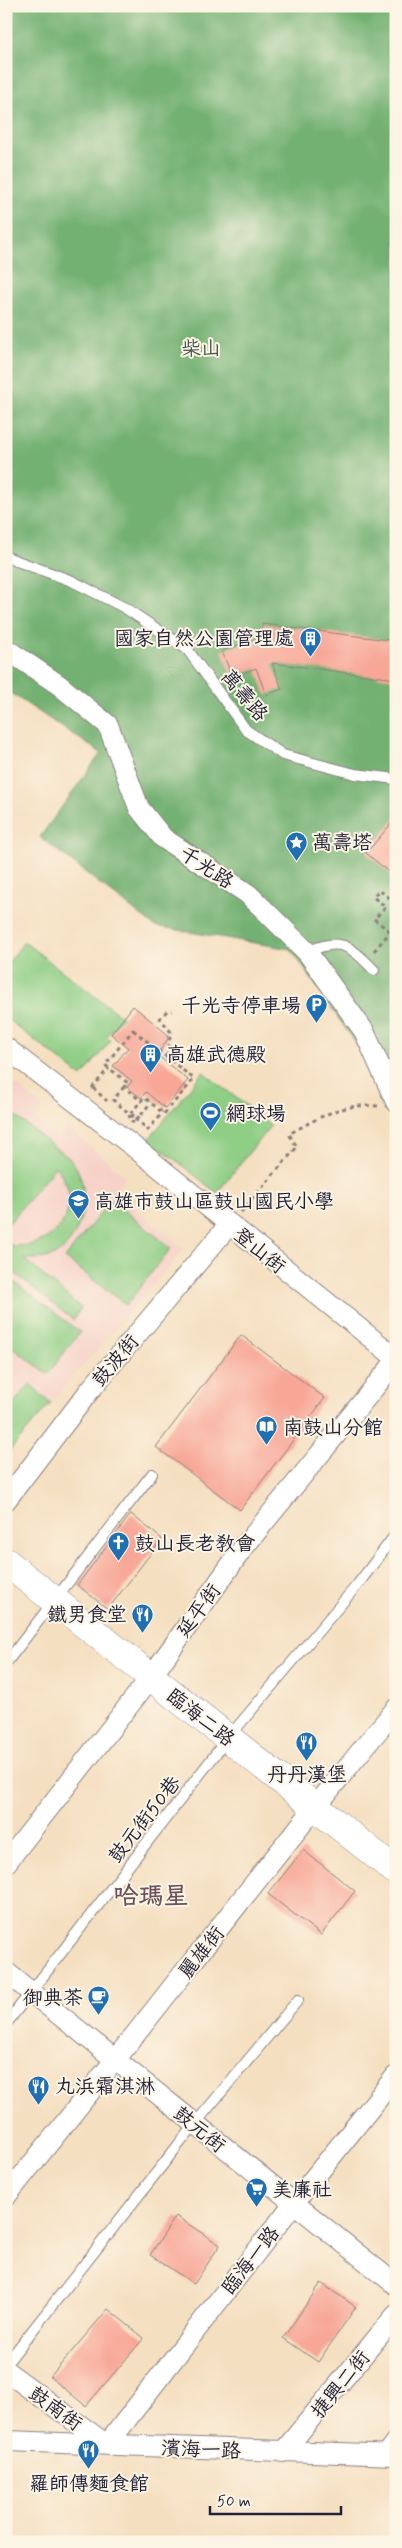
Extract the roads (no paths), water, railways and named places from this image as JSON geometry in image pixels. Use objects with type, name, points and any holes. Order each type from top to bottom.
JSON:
[{"type":"street","name":"千光路","points":[[6,649],[59,685],[108,725],[139,808],[163,838],[248,894],[307,952],[364,1031],[391,1104]]},
{"type":"street","name":"登山街","points":[[6,1048],[134,1147],[396,1360]]},
{"type":"street","name":"鼓波街","points":[[6,1500],[90,1390],[229,1225]]},
{"type":"street","name":"延平街","points":[[6,1863],[151,1677],[243,1548],[396,1360]]},
{"type":"street","name":"臨海二路","points":[[6,1562],[395,1870]]},
{"type":"street","name":"麗雄街","points":[[6,2196],[116,2061],[314,1806],[396,1709]]},
{"type":"street","name":"鼓元街","points":[[6,1972],[194,2125],[396,2285]]},
{"type":"street","name":"臨海一路","points":[[107,2445],[294,2203],[396,2076]]},
{"type":"street","name":"捷興二街","points":[[283,2452],[396,2315]]},
{"type":"street","name":"鼓南街","points":[[6,2371],[107,2445]]},
{"type":"street","name":"濱海一路","points":[[6,2441],[283,2452],[388,2454]]},
{"type":"lane","name":"萬壽路","points":[[6,557],[72,581],[125,608],[186,649],[246,730],[283,754],[356,774],[396,779]]},
{"type":"lane","points":[[307,952],[327,943],[342,945],[365,961],[374,970]]},
{"type":"lane","points":[[6,1664],[152,1474]]},
{"type":"lane","name":"鼓元街50巷","points":[[6,2024],[32,1993],[228,1738],[358,1584],[396,1534]]},
{"type":"lane","points":[[6,2364],[194,2125],[298,2000]]},
{"type":"lane","points":[[388,2454],[396,2433]]},
{"type":"place","name":"國家自然公園管理處","points":[[310,657]]},
{"type":"place","name":"萬壽塔","points":[[296,861]]},
{"type":"place","name":"千光寺停車場","points":[[317,1024]]},
{"type":"place","name":"高雄武德殿","points":[[150,1073]]},
{"type":"place","name":"網球場","points":[[210,1132]]},
{"type":"place","name":"高雄市鼓山區鼓山國民小學","points":[[78,1220]]},
{"type":"place","name":"南鼓山分館","points":[[267,1446]]},
{"type":"place","name":"鼓山長老教會","points":[[119,1562]]},
{"type":"place","name":"鐵男食堂","points":[[143,1633]]},
{"type":"place","name":"丹丹漢堡","points":[[307,1761]]},
{"type":"place","name":"御典茶","points":[[99,2016]]},
{"type":"place","name":"丸浜霜淇淋","points":[[39,2105]]},
{"type":"place","name":"美廉社","points":[[256,2208]]},
{"type":"place","name":"羅師傳麵食館","points":[[89,2470]]},
{"type":"district","name":"哈瑪星","points":[[151,1895]]},
{"type":"park label","name":"柴山","points":[[201,348]]}]
